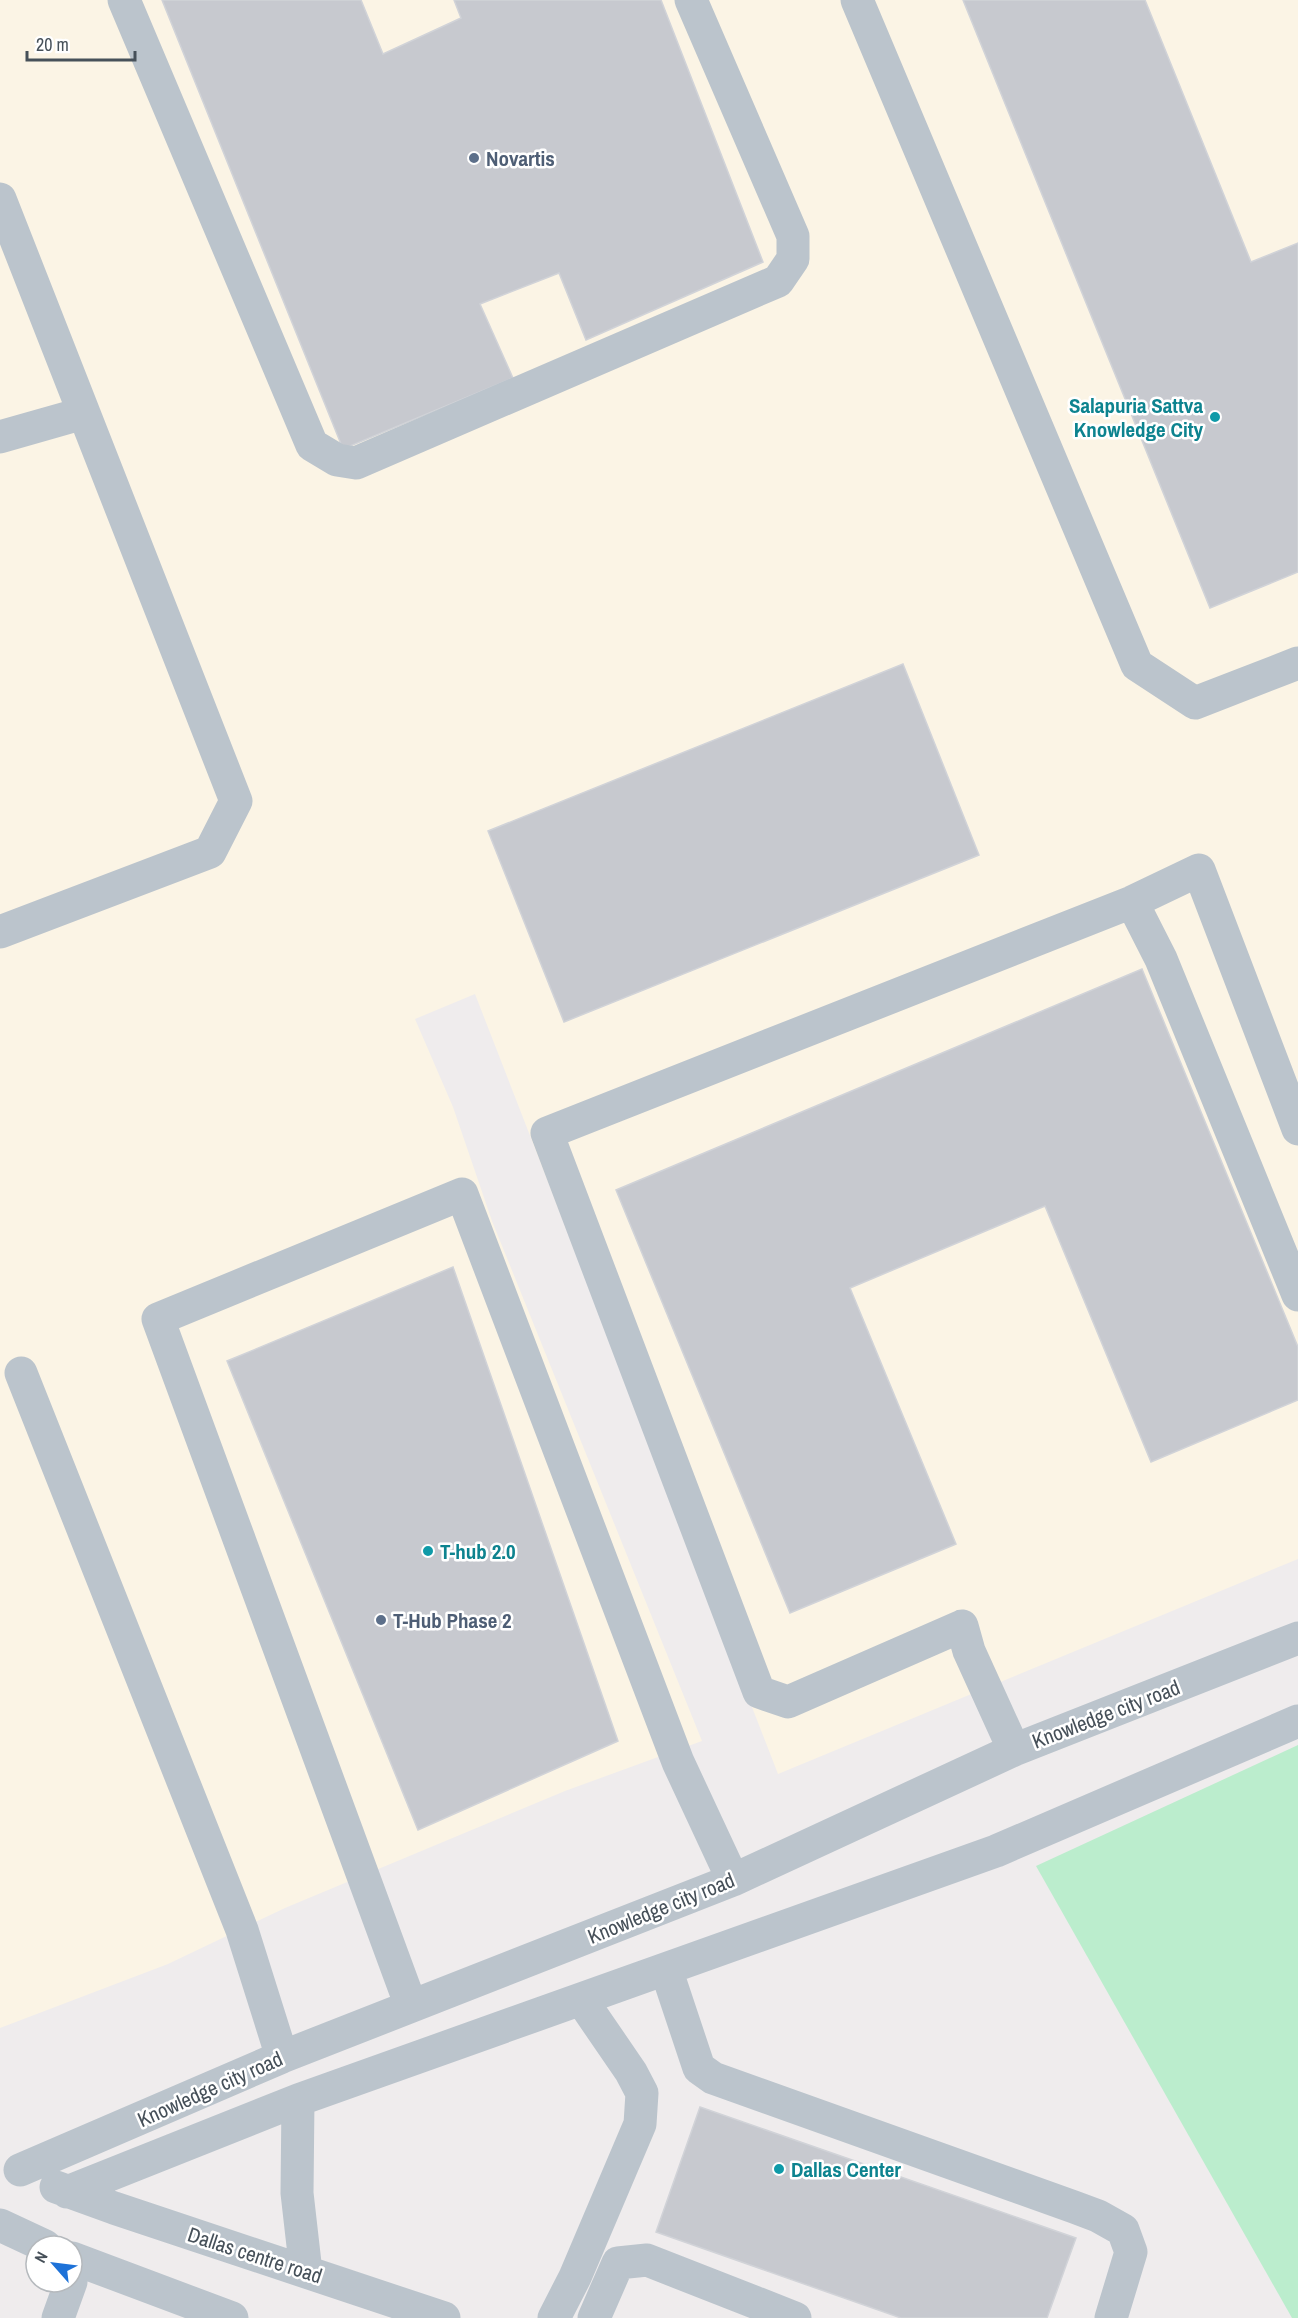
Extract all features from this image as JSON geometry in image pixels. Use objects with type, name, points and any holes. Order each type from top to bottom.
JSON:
[{"type":"street","points":[[124,0],[312,445],[337,460],[356,463],[778,280],[793,259],[793,236],[691,0]]},
{"type":"street","points":[[857,0],[1137,665],[1195,703],[1298,663]]},
{"type":"street","points":[[0,200],[236,801],[210,852],[0,932]]},
{"type":"street","points":[[0,437],[84,413]]},
{"type":"street","points":[[1014,1750],[969,1651],[962,1626],[788,1702],[759,1692],[547,1134],[1132,902],[1199,870],[1298,1128]]},
{"type":"street","points":[[1132,902],[1161,960],[1298,1295]]},
{"type":"street","points":[[411,2006],[158,1319],[462,1194],[678,1762],[733,1880]]},
{"type":"street","points":[[21,1373],[242,1930],[282,2056]]},
{"type":"street","name":"Knowledge city road","points":[[10,2166],[282,2056],[733,1880],[1014,1750],[1298,1638]]},
{"type":"street","name":"Knowledge city road","points":[[67,2192],[298,2100],[996,1851],[1298,1721]]},
{"type":"street","points":[[666,1969],[699,2068],[713,2078],[1074,2207],[1098,2216],[1123,2230],[1131,2252],[1111,2318]]},
{"type":"street","points":[[554,2318],[575,2277],[640,2124],[642,2093],[631,2072],[581,1999]]},
{"type":"street","points":[[298,2100],[297,2193],[306,2272]]},
{"type":"street","name":"Dallas centre road","points":[[10,2166],[67,2192],[444,2318]]},
{"type":"street","points":[[0,2225],[24,2236]]},
{"type":"street","points":[[594,2318],[618,2264],[647,2260],[795,2318]]},
{"type":"street","points":[[84,2275],[156,2305],[232,2318]]},
{"type":"street","points":[[58,2318],[66,2294]]},
{"type":"shaded area","name":"Salapuria Sattva Knowledge City","points":[[0,0],[1298,0],[1298,1559],[778,1774],[475,994],[415,1019],[453,1107],[492,1221],[702,1741],[565,1791],[285,1908],[168,1964],[0,2028]]},
{"type":"green space","points":[[1298,1745],[1298,2318],[1292,2318],[1036,1866]]},
{"type":"building","name":"Novartis","points":[[162,0],[361,0],[383,54],[461,18],[454,0],[661,0],[763,262],[586,340],[559,273],[480,304],[513,378],[343,449]]},
{"type":"building","name":"Salapuria Sattva Knowledge City","points":[[963,0],[1145,0],[1251,262],[1298,243],[1298,572],[1210,608]]},
{"type":"building","points":[[903,664],[979,855],[564,1022],[488,831]]},
{"type":"building","points":[[1142,969],[1298,1347],[1298,1400],[1151,1462],[1045,1206],[850,1288],[956,1544],[790,1613],[616,1190]]},
{"type":"building","name":"T-hub 2.0","points":[[453,1267],[618,1741],[418,1830],[227,1361]]},
{"type":"building","name":"Dallas Center","points":[[700,2107],[1076,2238],[1047,2318],[901,2318],[656,2232]]},
{"type":"place","name":"Novartis","points":[[474,158]]},
{"type":"place","name":"Salapuria Sattva Knowledge City","points":[[1215,417]]},
{"type":"place","name":"T-hub 2.0","points":[[428,1551]]},
{"type":"place","name":"T-Hub Phase 2","points":[[381,1620]]},
{"type":"place","name":"Dallas Center","points":[[779,2169]]}]
